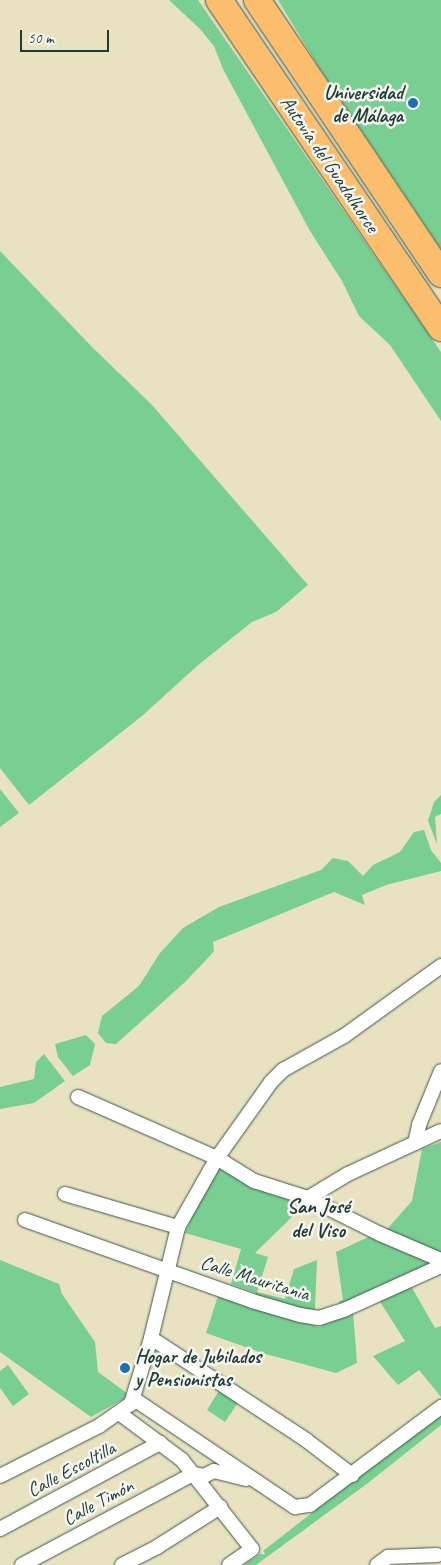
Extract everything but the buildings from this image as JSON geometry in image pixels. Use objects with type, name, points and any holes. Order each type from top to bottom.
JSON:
[{"type":"highway","name":"Autovía del Guadalhorce","points":[[219,0],[441,328]]},
{"type":"highway","name":"Autovía del Guadalhorce","points":[[256,0],[441,274]]},
{"type":"street","points":[[0,1476],[99,1426],[119,1413],[134,1399],[178,1227],[217,1158],[271,1082],[283,1070],[344,1036],[441,966]]},
{"type":"street","points":[[415,1143],[419,1125],[441,1072]]},
{"type":"street","points":[[78,1097],[217,1158],[254,1181],[308,1198],[380,1234],[441,1260]]},
{"type":"street","points":[[308,1198],[348,1174],[441,1131]]},
{"type":"street","points":[[65,1194],[178,1227]]},
{"type":"street","name":"Calle Mauritania","points":[[25,1220],[252,1301],[300,1315],[320,1318],[346,1309],[441,1266]]},
{"type":"street","points":[[151,1338],[306,1440],[352,1475]]},
{"type":"street","points":[[134,1399],[295,1508],[310,1505],[441,1407]]},
{"type":"street","points":[[119,1413],[182,1460],[252,1549],[229,1565]]},
{"type":"street","name":"Calle Escoltilla","points":[[0,1530],[160,1443]]},
{"type":"street","points":[[211,1451],[216,1461],[214,1471],[256,1482]]},
{"type":"street","name":"Calle Timón","points":[[22,1565],[193,1474],[204,1476],[214,1471]]},
{"type":"street","points":[[122,1565],[157,1547],[220,1507]]},
{"type":"street","points":[[377,1565],[388,1557],[437,1555]]},
{"type":"green space","points":[[169,0],[198,0],[441,352],[441,421],[390,345],[359,316],[342,281],[310,231],[223,69],[214,46],[200,29]]},
{"type":"green space","name":"Universidad de Málaga","points":[[278,0],[441,0],[441,249],[320,69]]},
{"type":"green space","points":[[0,251],[92,347],[152,405],[308,585],[276,612],[252,622],[197,666],[142,716],[29,805],[0,768]]},
{"type":"green space","points":[[0,789],[19,813],[0,827]]},
{"type":"green space","points":[[441,795],[441,814],[435,817],[437,844],[428,821],[434,802]]},
{"type":"green space","points":[[424,830],[431,850],[441,863],[441,871],[386,885],[362,895],[365,905],[334,892],[213,942],[214,951],[208,958],[184,983],[116,1044],[106,1043],[98,1033],[102,1016],[139,986],[160,953],[183,928],[219,907],[321,870],[333,858],[348,861],[363,876],[373,865],[400,852],[414,832]]},
{"type":"green space","points":[[86,1035],[95,1044],[90,1065],[73,1076],[58,1057],[55,1044]]},
{"type":"green space","points":[[44,1054],[65,1081],[34,1103],[0,1109],[0,1087],[34,1079],[36,1062]]},
{"type":"green space","points":[[441,1142],[441,1257],[431,1262],[430,1265],[345,1305],[338,1302],[343,1300],[336,1252],[388,1228],[412,1201],[422,1149]]},
{"type":"green space","points":[[218,1168],[297,1200],[296,1213],[255,1253],[268,1257],[257,1292],[285,1299],[294,1269],[317,1260],[315,1310],[310,1314],[255,1298],[256,1293],[231,1284],[241,1249],[185,1233],[197,1204]]},
{"type":"green space","points":[[0,1260],[59,1284],[62,1294],[95,1342],[98,1372],[128,1394],[127,1397],[91,1417],[0,1352]]},
{"type":"green space","points":[[411,1286],[435,1328],[441,1326],[441,1397],[419,1370],[398,1385],[373,1356],[405,1341],[379,1300]]},
{"type":"green space","points":[[218,1296],[319,1327],[353,1312],[357,1363],[336,1373],[262,1353],[206,1333]]},
{"type":"green space","points":[[8,1365],[29,1394],[13,1406],[0,1388],[0,1371]]},
{"type":"green space","points":[[220,1389],[239,1401],[225,1422],[207,1410]]},
{"type":"green space","points":[[441,1412],[441,1425],[368,1483],[256,1565],[244,1565],[261,1553],[265,1554],[263,1551]]},
{"type":"place","name":"Universidad de Málaga","points":[[413,103]]},
{"type":"place","name":"Hogar de Jubilados y Pensionistas","points":[[125,1368]]},
{"type":"district","name":"San José del Viso","points":[[318,1218]]}]
